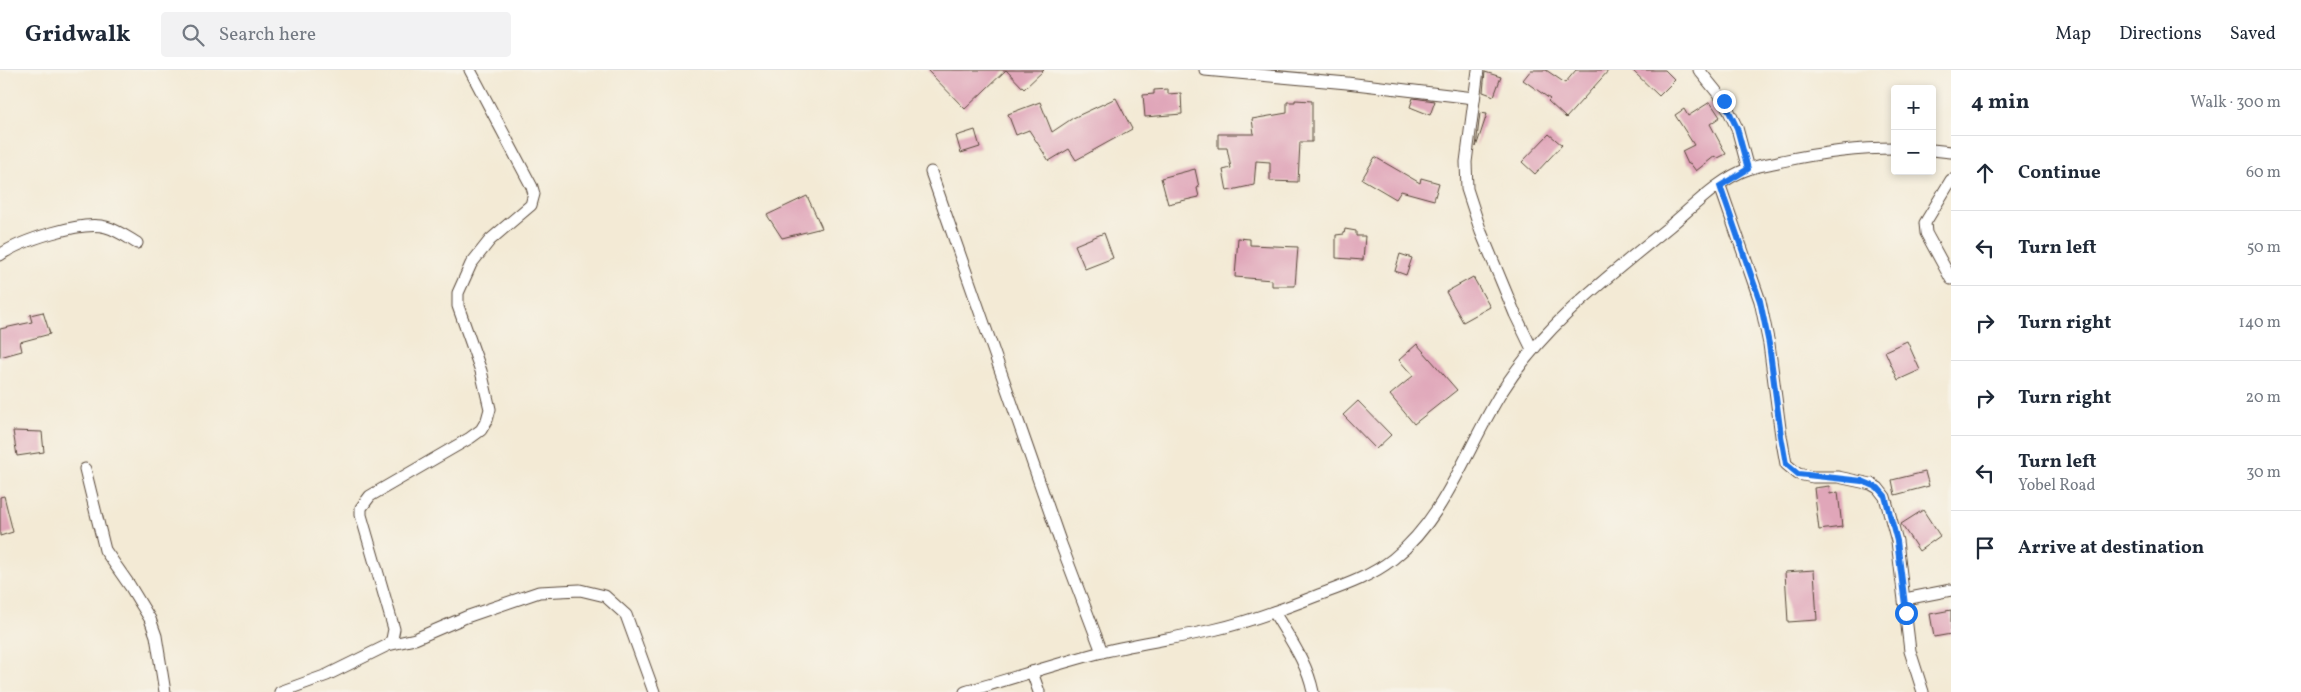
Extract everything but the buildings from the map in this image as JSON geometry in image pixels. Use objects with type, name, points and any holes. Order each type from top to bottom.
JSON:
[{"type":"street","points":[[388,645],[392,639],[394,629],[361,515],[361,508],[370,496],[482,430],[490,409],[481,371],[458,306],[458,293],[470,264],[490,240],[531,205],[534,200],[532,187],[470,70]]},
{"type":"street","points":[[1205,70],[1347,83],[1474,98]]},
{"type":"street","points":[[1478,70],[1466,162],[1467,190],[1481,232],[1515,314],[1532,349]]},
{"type":"street","points":[[1699,70],[1724,101],[1737,128],[1748,169]]},
{"type":"street","points":[[965,692],[1102,652],[1216,629],[1274,612],[1360,581],[1392,560],[1430,522],[1454,481],[1491,409],[1517,369],[1532,349],[1576,303],[1720,186],[1748,169],[1828,152],[1867,148],[1891,148]]},
{"type":"street","points":[[1936,150],[1951,152]]},
{"type":"street","points":[[931,172],[1061,544],[1102,652]]},
{"type":"street","points":[[1951,180],[1925,223],[1926,233],[1951,278]]},
{"type":"street","points":[[1720,186],[1760,301],[1769,344],[1786,464],[1798,474],[1862,481],[1878,488],[1885,496],[1897,541],[1910,651],[1923,692]]},
{"type":"street","points":[[0,255],[12,247],[46,235],[91,226],[105,227],[136,243]]},
{"type":"street","points":[[85,469],[105,550],[150,619],[156,636],[165,692]]},
{"type":"street","points":[[280,692],[327,675],[388,645],[416,639],[466,617],[540,592],[580,590],[605,596],[626,615],[654,692]]},
{"type":"street","points":[[1904,599],[1951,590]]},
{"type":"street","points":[[1274,612],[1310,676],[1313,692]]},
{"type":"street","points":[[1032,672],[1039,692]]},
{"type":"route","points":[[1724,101],[1737,128],[1748,169],[1720,186],[1743,246],[1760,301],[1769,344],[1786,464],[1792,471],[1798,474],[1862,481],[1878,488],[1885,496],[1897,541],[1906,613]]}]
